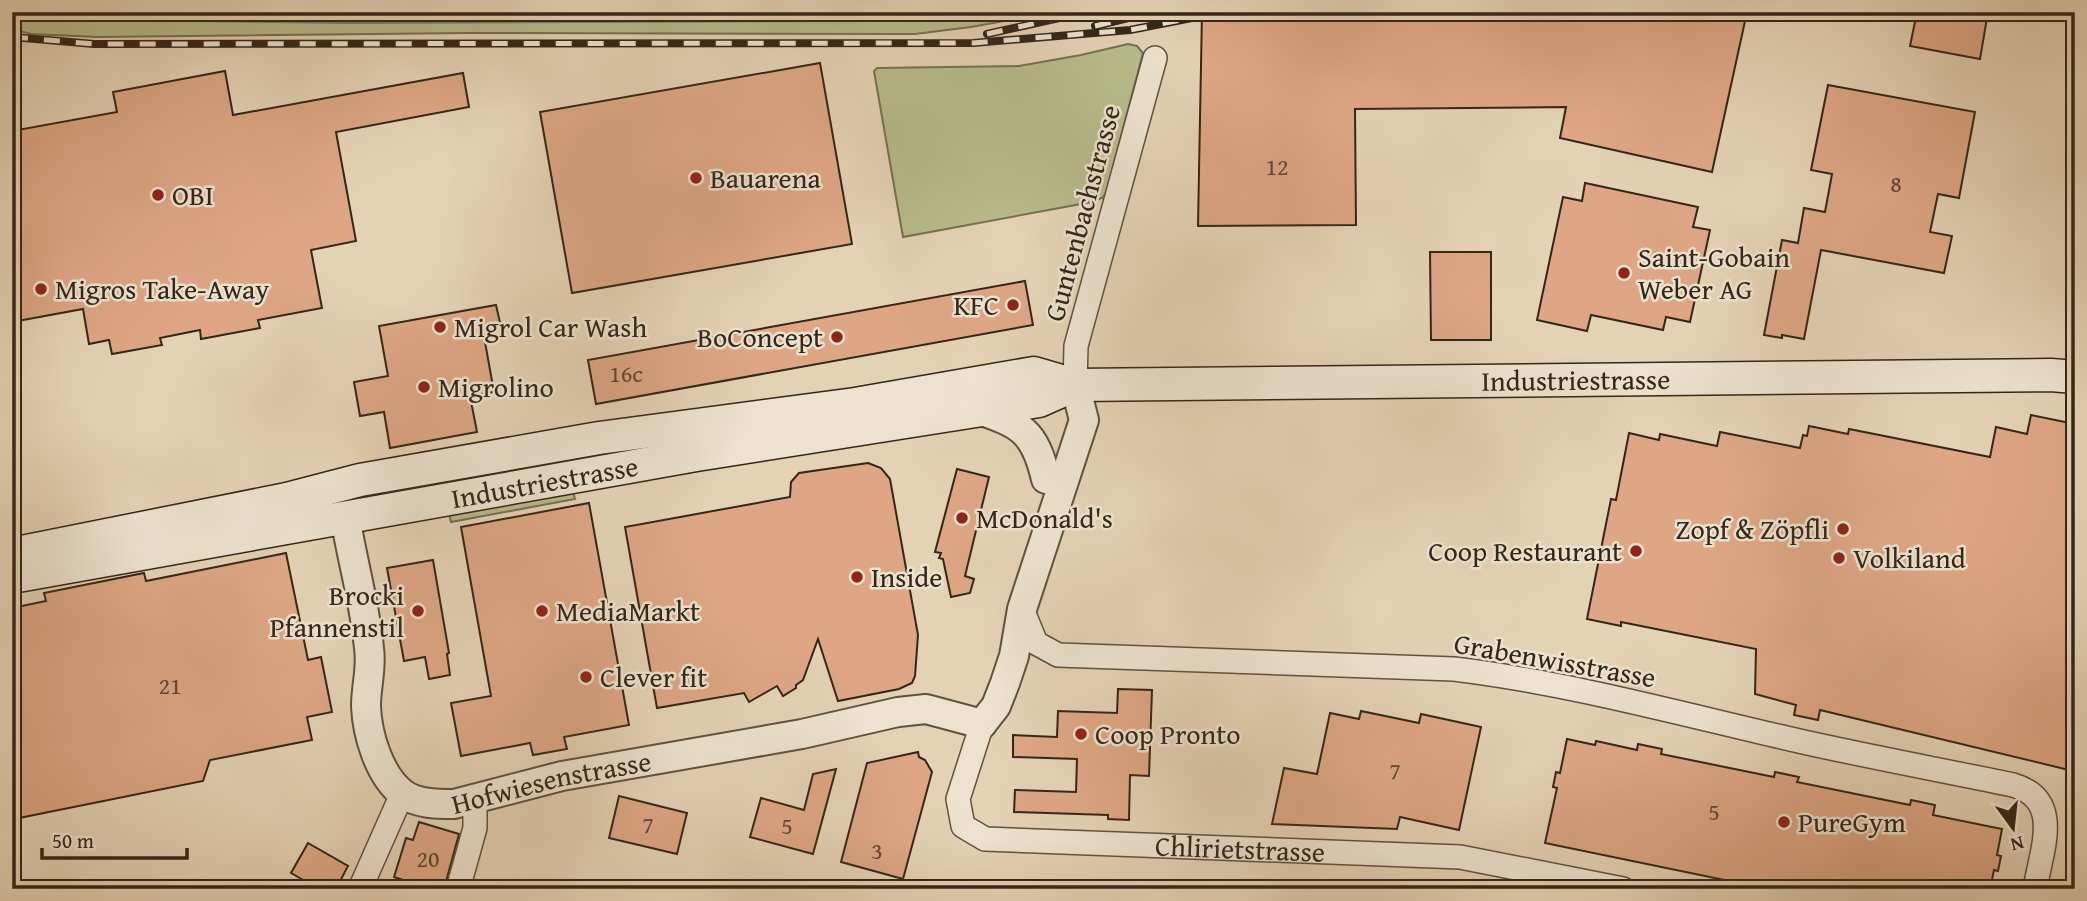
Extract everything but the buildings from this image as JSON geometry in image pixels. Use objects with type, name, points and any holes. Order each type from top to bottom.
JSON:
[{"type":"main road","name":"Industriestrasse","points":[[12,554],[287,499],[360,480],[599,438],[855,404],[1034,373],[1075,384],[1902,376],[2075,377]]},
{"type":"main road","name":"Industriestrasse","points":[[12,577],[345,516],[1039,401],[1075,384]]},
{"type":"street","name":"Guntenbachstrasse","points":[[1075,384],[1076,346],[1155,58]]},
{"type":"street","name":"Chlirietstrasse","points":[[1075,384],[1016,576],[983,703],[982,724],[958,799],[963,826],[985,839],[1461,858],[1623,889]]},
{"type":"street","name":"Chlirietstrasse","points":[[982,724],[1001,697],[1014,656],[1022,609],[1084,420],[1075,384]]},
{"type":"street","points":[[976,410],[1011,421],[1024,432],[1040,453],[1046,479]]},
{"type":"street","points":[[345,516],[369,647],[370,670],[366,708],[370,728],[377,756],[402,794],[360,889]]},
{"type":"street","name":"Grabenwisstrasse","points":[[1022,609],[1036,643],[1058,655],[1454,668],[1547,684],[1801,742],[2013,785],[2026,789],[2033,795],[2042,804],[2046,815],[2035,889]]},
{"type":"street","name":"Hofwiesenstrasse","points":[[402,794],[436,804],[475,799],[562,776],[803,734],[898,712],[926,709],[982,724]]},
{"type":"street","points":[[458,889],[475,828],[475,799]]},
{"type":"green space","points":[[12,12],[1053,12],[915,34],[468,33],[97,37],[31,34],[12,29]]},
{"type":"green space","points":[[1128,44],[1137,46],[1143,53],[1106,193],[1102,198],[903,237],[874,71],[877,68],[1019,66]]},
{"type":"green space","points":[[573,492],[575,499],[451,522],[449,513],[542,498]]},
{"type":"waterway","points":[[17,12],[46,17],[349,21],[834,19],[970,17],[1002,12]]},
{"type":"railway","points":[[987,34],[1086,12]]},
{"type":"railway","points":[[1095,26],[1153,12]]},
{"type":"railway","points":[[12,37],[94,44],[973,43],[1130,30],[1202,16]]},
{"type":"place","name":"Bauarena","points":[[696,178]]},
{"type":"place","name":"OBI","points":[[158,195]]},
{"type":"place","name":"Saint-Gobain Weber AG","points":[[1624,273]]},
{"type":"place","name":"Migros Take-Away","points":[[41,289]]},
{"type":"place","name":"KFC","points":[[1013,305]]},
{"type":"place","name":"Migrol Car Wash","points":[[440,327]]},
{"type":"place","name":"BoConcept","points":[[837,337]]},
{"type":"place","name":"Migrolino","points":[[424,387]]},
{"type":"place","name":"McDonald's","points":[[962,518]]},
{"type":"place","name":"Zopf & Zöpfli","points":[[1843,529]]},
{"type":"place","name":"Coop Restaurant","points":[[1636,551]]},
{"type":"place","name":"Volkiland","points":[[1839,558]]},
{"type":"place","name":"Inside","points":[[857,577]]},
{"type":"place","name":"Brocki Pfannenstil","points":[[418,611]]},
{"type":"place","name":"MediaMarkt","points":[[542,611]]},
{"type":"place","name":"Clever fit","points":[[586,677]]},
{"type":"place","name":"Coop Pronto","points":[[1081,734]]},
{"type":"place","name":"PureGym","points":[[1784,822]]}]
